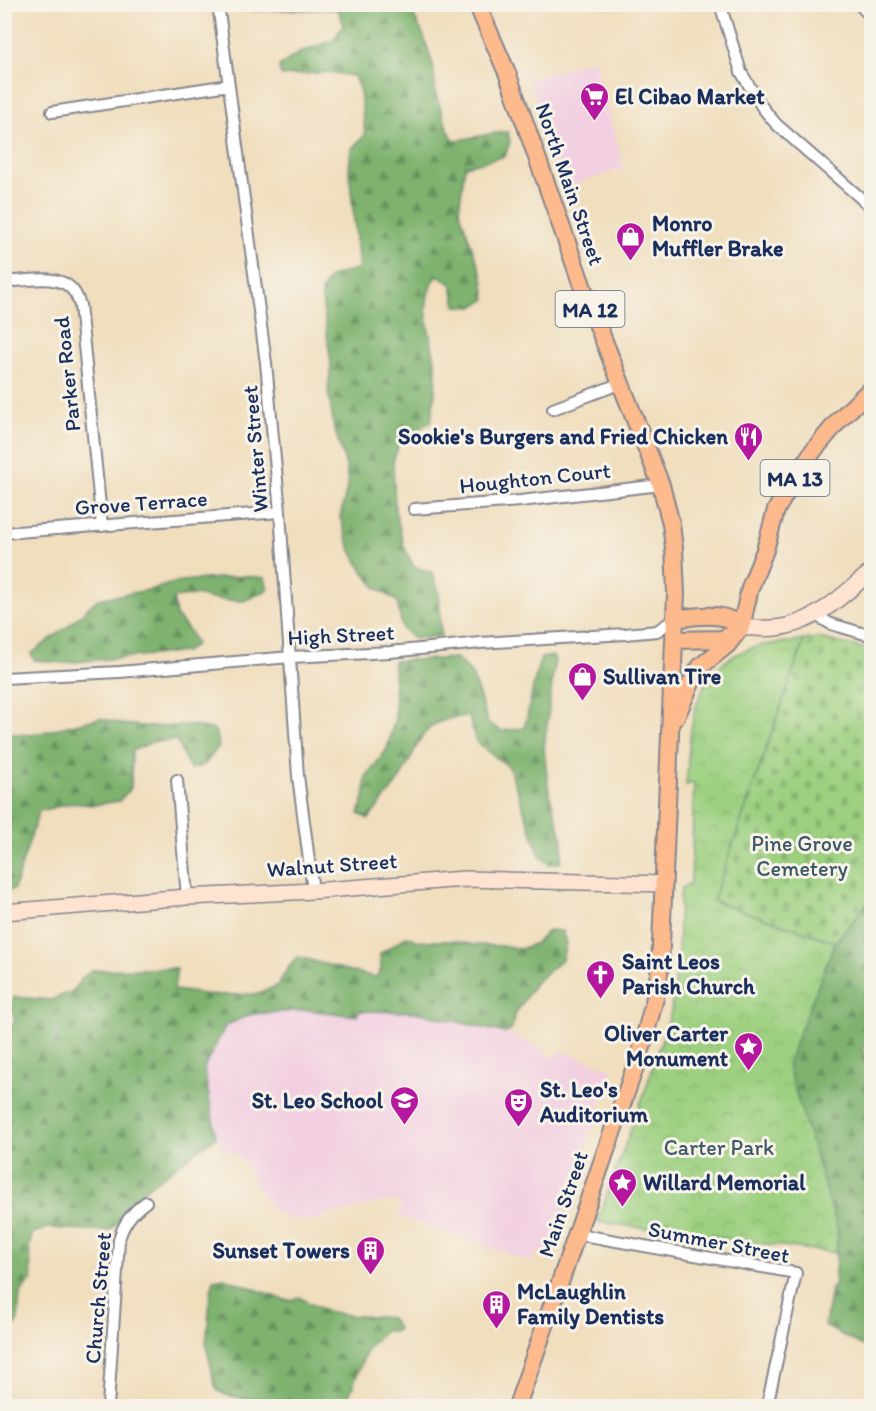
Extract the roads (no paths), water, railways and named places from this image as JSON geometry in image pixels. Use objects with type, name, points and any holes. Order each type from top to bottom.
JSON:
[{"type":"main road","name":"North Main Street","points":[[477,4],[508,75],[583,288],[619,384],[661,485],[671,524],[674,548],[676,618],[671,729]]},
{"type":"main road","name":"MA 13","points":[[741,627],[750,588],[765,550],[776,510],[813,451],[840,419],[872,388]]},
{"type":"main road","points":[[676,618],[721,616],[732,619],[741,627]]},
{"type":"main road","points":[[675,640],[722,639],[741,627]]},
{"type":"main road","points":[[671,729],[695,674],[701,666],[727,645],[741,627]]},
{"type":"main road","name":"Main Street","points":[[517,1407],[642,1047],[655,998],[660,968],[671,729]]},
{"type":"street","name":"Winter Street","points":[[218,4],[266,363],[280,512],[298,776],[313,891]]},
{"type":"street","points":[[720,4],[741,72],[762,107],[776,124],[872,208]]},
{"type":"street","points":[[859,4],[872,18]]},
{"type":"street","points":[[52,112],[229,85]]},
{"type":"street","name":"Parker Road","points":[[4,282],[51,279],[64,283],[74,291],[80,305],[102,526]]},
{"type":"street","points":[[553,409],[619,384]]},
{"type":"street","name":"Houghton Court","points":[[414,509],[520,501],[661,485]]},
{"type":"street","name":"Grove Terrace","points":[[4,533],[280,512]]},
{"type":"street","points":[[741,627],[786,627],[815,615],[872,571]]},
{"type":"street","points":[[815,615],[831,624],[872,636]]},
{"type":"street","name":"High Street","points":[[4,678],[119,672],[291,657],[390,652],[480,643],[657,631],[676,618]]},
{"type":"street","points":[[657,631],[675,640]]},
{"type":"street","points":[[177,780],[187,897]]},
{"type":"street","name":"Walnut Street","points":[[4,912],[187,897],[313,891],[464,879],[664,884]]},
{"type":"street","name":"Church Street","points":[[108,1407],[119,1239],[129,1218],[146,1202]]},
{"type":"street","name":"Summer Street","points":[[577,1234],[796,1273],[767,1407]]},
{"type":"waterway","points":[[872,1198],[872,1216]]},
{"type":"place","name":"El Cibao Market","points":[[594,122]]},
{"type":"place","name":"Monro Muffler Brake","points":[[631,262]]},
{"type":"place","name":"Sookie's Burgers and Fried Chicken","points":[[749,462]]},
{"type":"place","name":"Sullivan Tire","points":[[582,702]]},
{"type":"place","name":"Saint Leos Parish Church","points":[[601,1000]]},
{"type":"place","name":"Oliver Carter Monument","points":[[749,1072]]},
{"type":"place","name":"St. Leo School","points":[[404,1126]]},
{"type":"place","name":"St. Leo's Auditorium","points":[[519,1128]]},
{"type":"place","name":"Willard Memorial","points":[[622,1208]]},
{"type":"place","name":"Sunset Towers","points":[[371,1276]]},
{"type":"place","name":"McLaughlin Family Dentists","points":[[496,1330]]},
{"type":"park label","name":"Pine Grove Cemetery","points":[[802,856]]},
{"type":"park label","name":"Carter Park","points":[[719,1147]]}]
